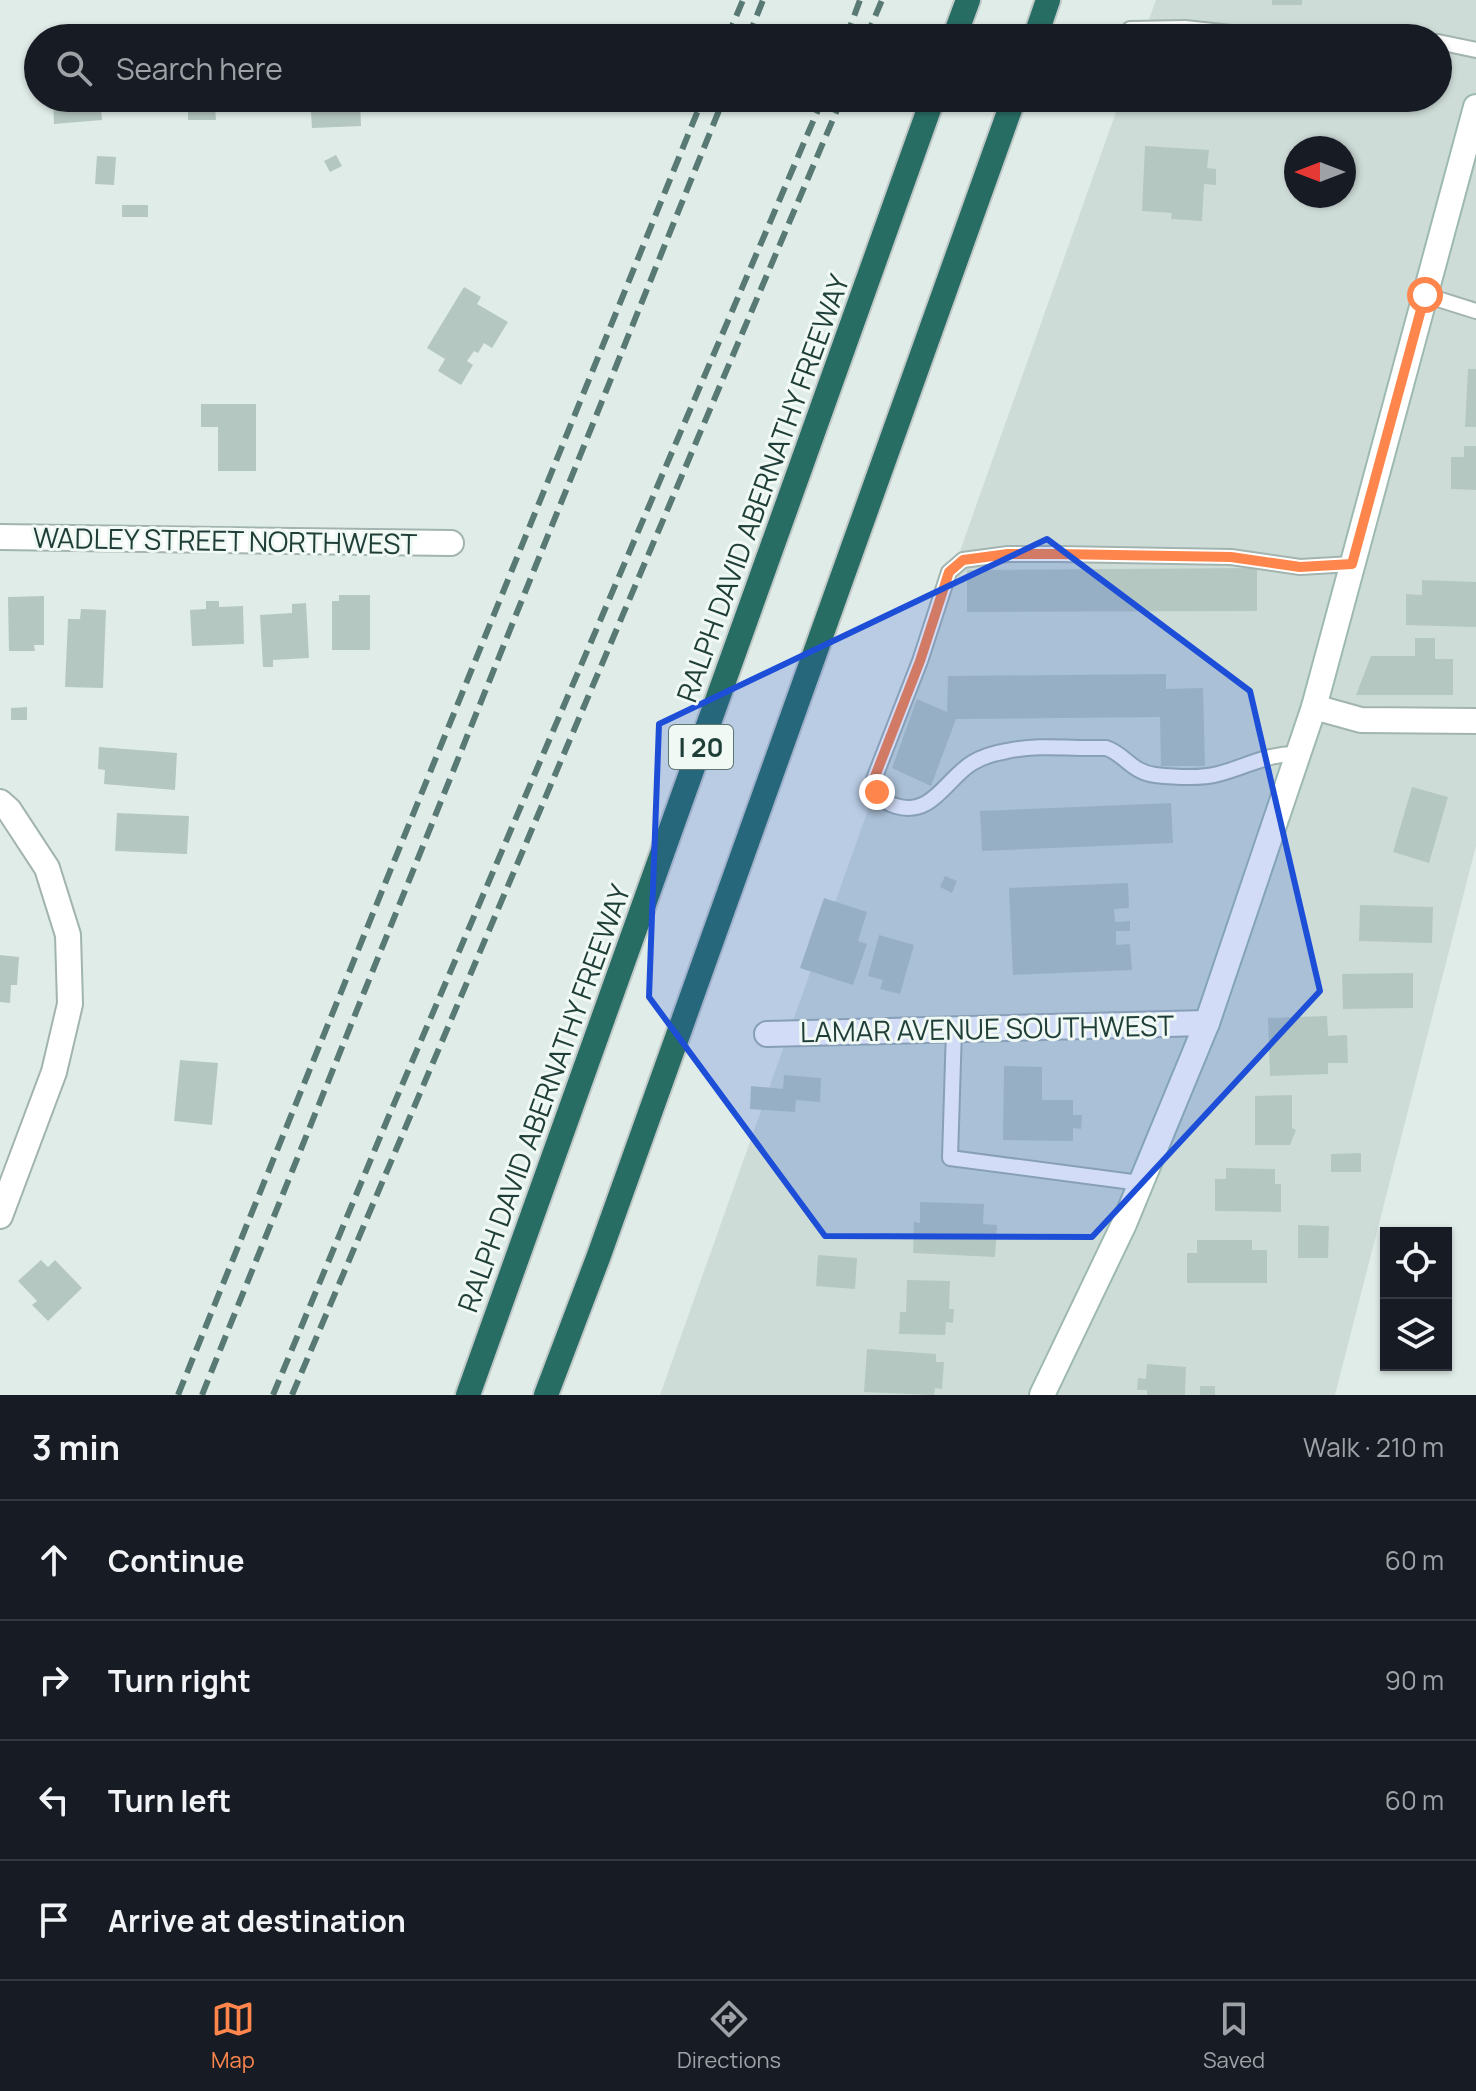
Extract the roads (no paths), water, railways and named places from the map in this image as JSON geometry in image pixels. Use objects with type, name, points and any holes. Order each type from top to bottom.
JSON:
[{"type":"highway","points":[[959,24],[968,0]]},
{"type":"highway","points":[[1040,24],[1048,0]]},
{"type":"highway","name":"RALPH DAVID ABERNATHY FREEWAY","points":[[468,1395],[928,112]]},
{"type":"highway","name":"I 20","points":[[546,1395],[598,1258],[1009,112]]},
{"type":"street","points":[[1042,1395],[1124,1224],[1207,1023],[1314,707],[1476,107]]},
{"type":"street","name":"WADLEY STREET NORTHWEST","points":[[0,537],[451,543]]},
{"type":"street","points":[[1314,707],[1361,720],[1476,721]]},
{"type":"street","points":[[0,802],[9,810],[47,868],[68,935],[70,1004],[54,1072],[0,1216]]},
{"type":"street","name":"LAMAR AVENUE SOUTHWEST","points":[[767,1034],[1207,1023]]},
{"type":"lane","points":[[1452,45],[1476,50]]},
{"type":"lane","points":[[1425,295],[1476,311]]},
{"type":"lane","points":[[1297,754],[1269,756],[1215,775],[1199,776],[1154,775],[1139,771],[1115,751],[1106,748],[1009,750],[973,762],[931,802],[916,808],[894,806],[884,801],[877,792],[874,779],[920,661],[949,572],[963,560],[1008,554],[1058,554],[1231,557],[1300,567],[1352,564]]},
{"type":"lane","points":[[954,1029],[950,1158],[1140,1183]]},
{"type":"railway","points":[[733,24],[743,0]]},
{"type":"railway","points":[[754,24],[763,0]]},
{"type":"railway","points":[[851,24],[860,0]]},
{"type":"railway","points":[[872,24],[882,0]]},
{"type":"railway","points":[[178,1395],[697,112]]},
{"type":"railway","points":[[202,1395],[718,112]]},
{"type":"railway","points":[[273,1395],[817,112]]},
{"type":"railway","points":[[292,1395],[836,112]]}]
